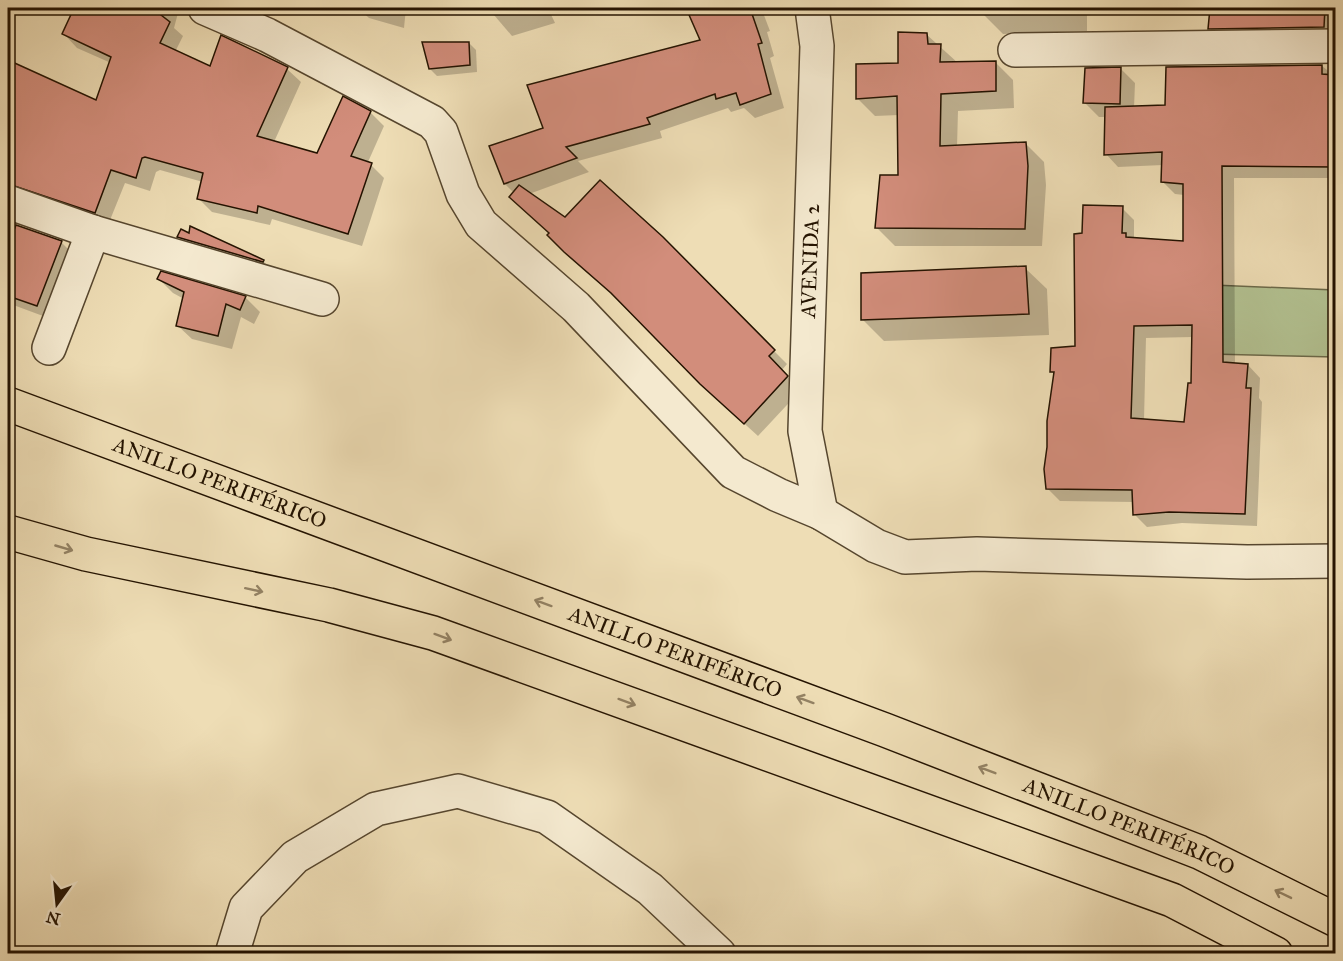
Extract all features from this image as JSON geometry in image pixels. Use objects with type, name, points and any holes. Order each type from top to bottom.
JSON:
[{"type":"highway","name":"ANILLO PERIFÉRICO","points":[[8,404],[863,722],[1143,830],[1198,852],[1335,920]]},
{"type":"highway","points":[[8,532],[86,554],[329,605],[433,633],[1172,900],[1276,954]]},
{"type":"street","points":[[205,8],[268,21],[432,122],[441,132],[463,194],[481,224],[576,307],[733,472],[778,495],[821,513],[876,546],[904,557],[977,554],[1247,562],[1335,561]]},
{"type":"street","name":"AVENIDA 2","points":[[812,8],[817,46],[806,431],[821,513]]},
{"type":"street","points":[[1015,50],[1335,46]]},
{"type":"street","points":[[8,202],[93,232],[322,299]]},
{"type":"street","points":[[49,348],[93,232]]},
{"type":"street","points":[[232,954],[246,908],[295,856],[376,809],[458,791],[547,817],[650,889],[719,954]]},
{"type":"green space","points":[[1213,285],[1335,290],[1335,357],[1211,354]]},
{"type":"building","points":[[74,8],[163,8],[161,15],[170,22],[160,43],[210,66],[221,35],[288,67],[257,136],[317,153],[343,96],[371,111],[351,156],[372,163],[348,234],[258,206],[257,213],[197,199],[203,173],[145,157],[142,158],[136,178],[111,170],[95,213],[8,184],[8,60],[96,100],[111,57],[62,34]]},
{"type":"building","points":[[686,8],[750,8],[762,43],[758,44],[771,94],[740,105],[736,93],[716,99],[715,94],[647,118],[650,124],[566,147],[577,158],[504,184],[489,146],[543,128],[527,85],[700,40]]},
{"type":"building","points":[[1210,8],[1325,8],[1324,27],[1208,29]]},
{"type":"building","points":[[898,32],[927,33],[928,44],[941,44],[940,62],[996,61],[996,91],[941,94],[940,146],[1026,142],[1028,166],[1025,229],[875,228],[880,175],[898,175],[897,96],[856,99],[856,64],[898,63]]},
{"type":"building","points":[[422,42],[469,42],[470,65],[429,69]]},
{"type":"building","points":[[1322,65],[1322,74],[1335,75],[1335,167],[1222,166],[1223,362],[1248,364],[1246,388],[1251,388],[1245,514],[1169,512],[1133,515],[1132,490],[1046,489],[1044,469],[1047,421],[1054,372],[1050,372],[1051,348],[1075,346],[1074,234],[1082,233],[1083,205],[1123,206],[1122,233],[1126,233],[1126,237],[1183,241],[1183,184],[1161,182],[1162,152],[1104,155],[1105,107],[1165,105],[1166,67]],"holes":[[[1192,325],[1191,383],[1188,383],[1184,422],[1131,418],[1134,326]]]},
{"type":"building","points":[[1121,67],[1120,104],[1083,103],[1085,68]]},
{"type":"building","points":[[600,180],[663,237],[775,350],[769,356],[788,376],[744,424],[700,384],[611,293],[564,252],[547,235],[549,233],[509,197],[519,185],[565,217]]},
{"type":"building","points":[[16,225],[62,241],[37,306],[8,296],[8,247]]},
{"type":"building","points":[[190,226],[264,260],[263,262],[177,237],[181,229],[189,233]]},
{"type":"building","points":[[1026,266],[1029,314],[861,320],[861,273]]},
{"type":"building","points":[[161,271],[246,296],[240,310],[226,304],[218,336],[176,326],[184,292],[157,279]]}]
